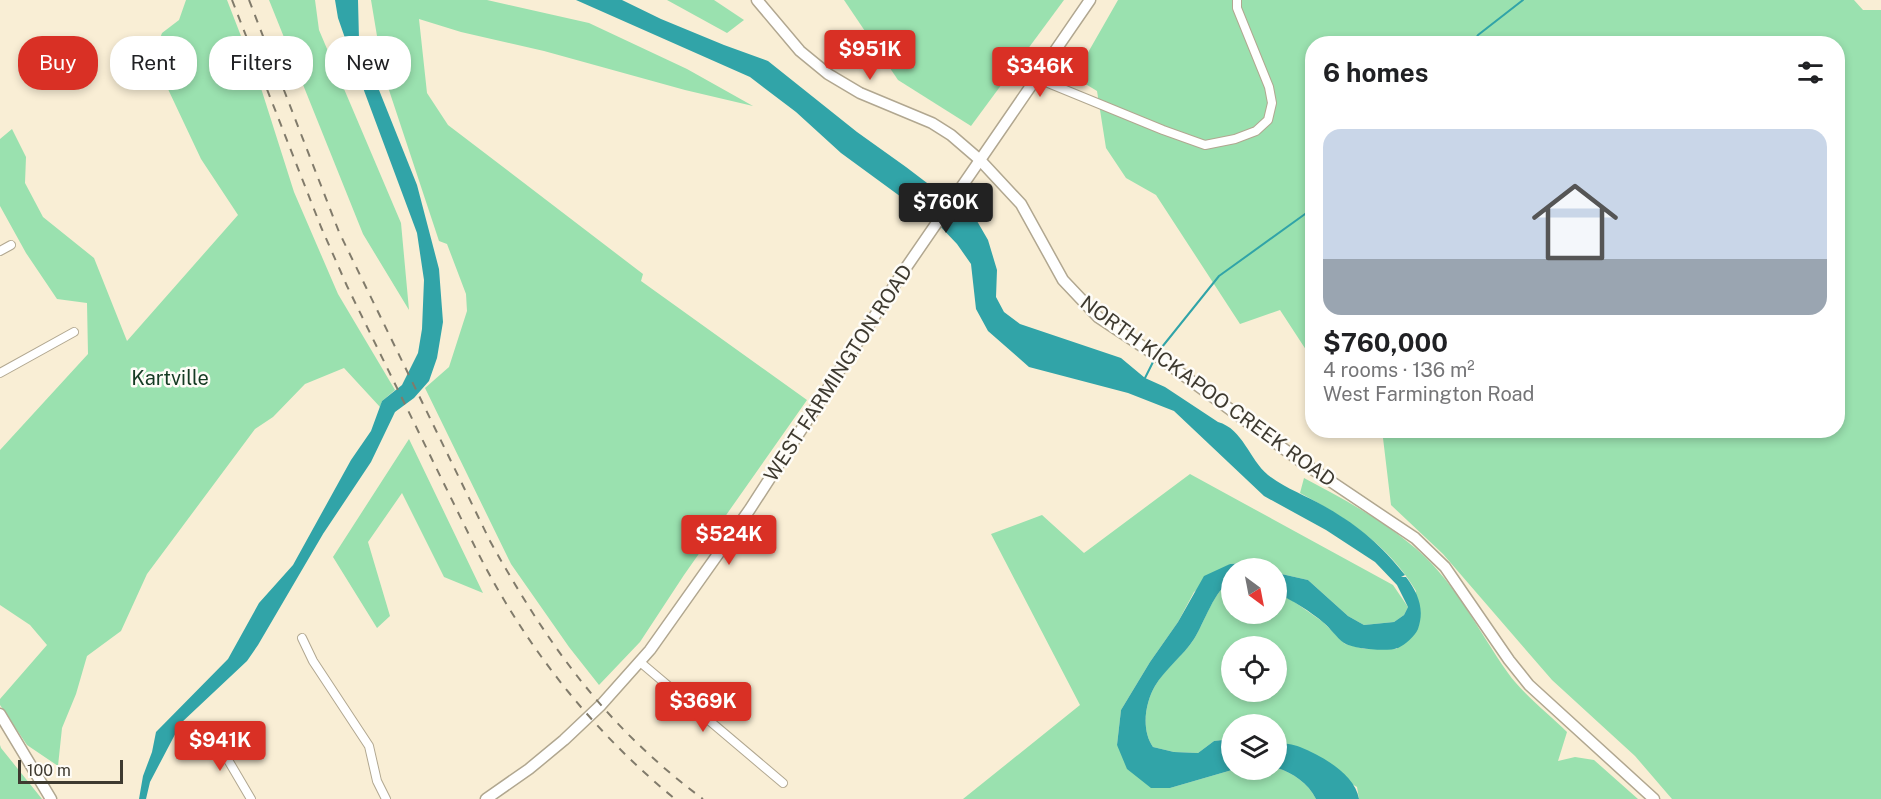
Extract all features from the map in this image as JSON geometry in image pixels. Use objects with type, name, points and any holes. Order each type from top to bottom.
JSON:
[{"type":"main road","name":"NORTH KICKAPOO CREEK ROAD","points":[[758,0],[800,51],[828,74],[860,93],[932,123],[951,135],[980,160],[1021,204],[1058,272],[1073,293],[1098,316],[1160,358],[1299,460],[1415,538],[1444,567],[1529,685],[1654,799]]},
{"type":"main road","name":"WEST FARMINGTON ROAD","points":[[486,799],[529,769],[564,740],[640,663],[750,509],[903,272],[1090,0]]},
{"type":"main road","points":[[0,714],[51,799]]},
{"type":"street","points":[[1036,78],[1205,145],[1235,139],[1256,130],[1268,120],[1272,103],[1269,87],[1237,8],[1237,0]]},
{"type":"street","points":[[0,251],[11,245]]},
{"type":"street","points":[[0,372],[74,332]]},
{"type":"street","points":[[302,638],[313,661],[369,746],[377,781],[386,799]]},
{"type":"street","points":[[640,663],[783,783]]},
{"type":"street","points":[[211,731],[251,799]]},
{"type":"green space","name":"Kartville","points":[[186,0],[227,0],[241,36],[209,36],[209,90],[262,90],[294,192],[338,294],[395,390],[382,401],[380,407],[344,368],[305,384],[273,417],[255,429],[147,574],[121,631],[87,656],[76,694],[62,728],[58,766],[27,745],[0,705],[0,699],[47,645],[30,625],[0,605],[0,450],[88,354],[87,303],[57,299],[26,253],[0,206],[0,139],[12,129],[26,157],[25,183],[43,217],[94,258],[127,341],[238,215],[201,159],[168,90],[197,90],[197,36],[161,36],[179,20]]},
{"type":"green space","points":[[269,0],[315,0],[319,30],[325,44],[325,90],[344,90],[401,223],[409,310],[363,234],[305,90],[313,90],[313,36],[283,36]]},
{"type":"green space","points":[[371,0],[487,0],[589,23],[687,69],[753,106],[685,90],[544,51],[461,32],[419,19],[427,93],[448,125],[643,274],[641,281],[807,400],[684,575],[640,642],[599,685],[569,647],[511,564],[425,388],[449,367],[467,311],[466,294],[447,244],[439,241],[389,90],[411,90],[411,36],[377,36]]},
{"type":"green space","points":[[667,0],[714,0],[744,20],[727,33]]},
{"type":"green space","points":[[844,0],[1064,0],[971,126],[898,80]]},
{"type":"green space","points":[[1118,0],[1854,0],[1863,10],[1881,10],[1881,799],[1672,799],[1635,756],[1552,680],[1443,554],[1391,505],[1383,438],[1845,438],[1845,36],[1305,36],[1305,348],[1280,310],[1240,324],[1156,195],[1126,178],[1106,148],[1097,91],[1074,77]]},
{"type":"green space","points":[[409,439],[483,593],[444,577],[402,493],[368,542],[390,616],[377,628],[333,557]]},
{"type":"green space","points":[[1190,474],[1393,585],[1408,607],[1404,615],[1394,622],[1364,625],[1348,616],[1308,580],[1287,575],[1287,558],[1221,558],[1221,571],[1194,592],[1178,622],[1121,710],[1117,745],[1170,788],[1221,773],[1221,780],[1287,780],[1287,772],[1300,779],[1316,799],[963,799],[1080,705],[991,534],[1042,515],[1084,553]]},
{"type":"green space","points":[[1304,478],[1371,516],[1409,543],[1439,571],[1514,681],[1567,732],[1558,761],[1575,757],[1594,760],[1638,799],[1359,799],[1357,787],[1287,747],[1287,714],[1221,714],[1221,740],[1214,741],[1198,753],[1174,752],[1153,747],[1146,725],[1147,708],[1152,693],[1164,673],[1194,639],[1221,590],[1221,624],[1287,624],[1287,598],[1323,622],[1345,644],[1365,649],[1397,649],[1416,591],[1393,560],[1379,546],[1333,512],[1300,493]]},
{"type":"green space","points":[[0,745],[1,748],[42,799],[0,799]]},
{"type":"water","points":[[335,0],[358,0],[359,36],[344,36]]},
{"type":"water","points":[[576,0],[622,0],[661,19],[768,61],[857,132],[977,221],[988,240],[997,270],[996,297],[1004,312],[1020,324],[1121,358],[1145,378],[1165,387],[1234,431],[1268,475],[1337,513],[1368,536],[1405,575],[1401,577],[1406,577],[1417,595],[1420,622],[1410,640],[1398,648],[1387,650],[1348,645],[1313,614],[1287,599],[1287,575],[1308,580],[1348,616],[1364,625],[1394,622],[1404,615],[1408,607],[1397,585],[1375,562],[1326,530],[1264,496],[1174,411],[1128,393],[1029,367],[988,331],[976,309],[971,264],[957,244],[938,224],[841,153],[796,112],[750,77]]},
{"type":"water","points":[[364,90],[379,90],[417,185],[439,269],[443,322],[437,358],[429,381],[414,398],[395,412],[371,462],[323,534],[258,645],[247,661],[181,723],[150,782],[146,799],[139,799],[156,732],[228,659],[259,603],[293,565],[351,460],[371,431],[382,401],[402,385],[418,353],[422,329],[424,280],[417,233]]},
{"type":"water","points":[[1221,568],[1221,590],[1194,639],[1155,686],[1147,708],[1146,725],[1153,747],[1174,752],[1198,753],[1214,741],[1221,740],[1221,773],[1170,788],[1151,788],[1127,769],[1117,745],[1121,710],[1178,622],[1204,576]]},
{"type":"water","points":[[1287,744],[1309,751],[1336,767],[1351,782],[1359,799],[1316,799],[1300,779],[1287,772]]},
{"type":"waterway","points":[[1477,36],[1523,0]]},
{"type":"waterway","points":[[1158,352],[1219,276],[1305,214]]},
{"type":"waterway","points":[[1145,378],[1155,358]]},
{"type":"railway","points":[[232,0],[321,227],[347,286],[495,585],[538,653],[588,715],[615,744],[675,799]]},
{"type":"railway","points":[[249,0],[339,232],[490,541],[534,615],[582,682],[637,743],[668,772],[703,799]]}]
